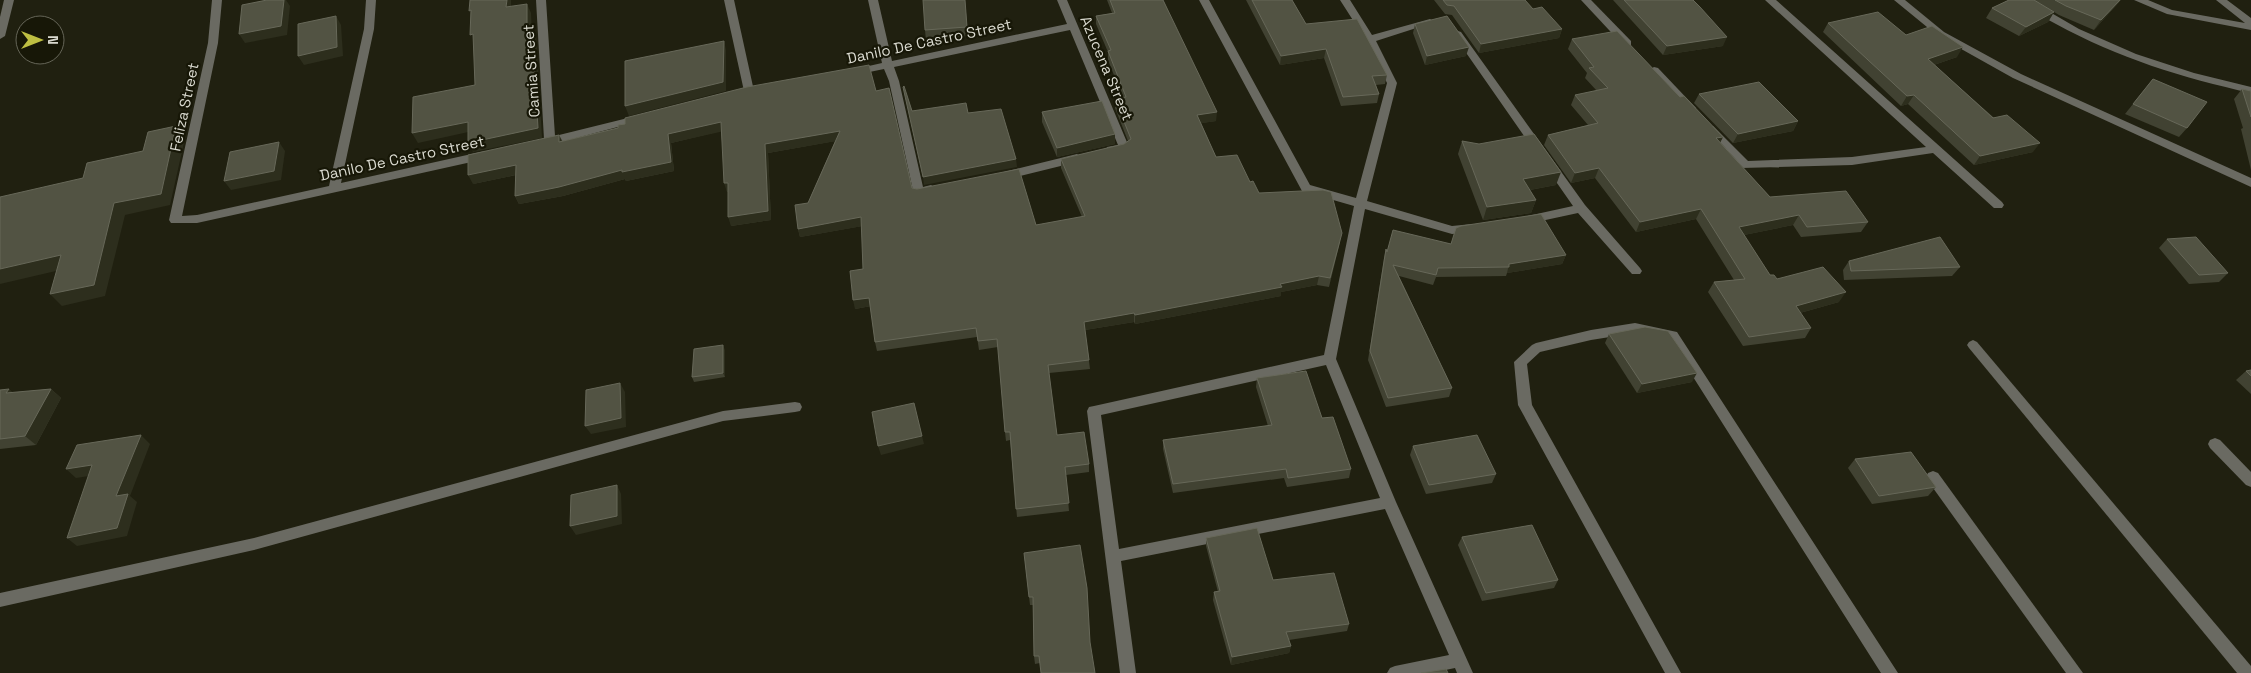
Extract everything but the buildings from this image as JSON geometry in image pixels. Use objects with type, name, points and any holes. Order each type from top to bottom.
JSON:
[{"type":"street","points":[[0,36],[9,0]]},
{"type":"street","name":"Feliza Street","points":[[175,220],[213,43],[217,0]]},
{"type":"street","points":[[334,188],[369,29],[371,0]]},
{"type":"street","name":"Camia Street","points":[[542,0],[550,141]]},
{"type":"street","points":[[729,0],[749,91]]},
{"type":"street","points":[[873,0],[888,66],[894,81],[918,192],[947,187]]},
{"type":"street","name":"Azucena Street","points":[[995,178],[1124,147],[1062,0]]},
{"type":"street","points":[[1204,0],[1306,188],[1452,230],[1482,227]]},
{"type":"street","points":[[1345,0],[1370,39],[1392,83],[1360,205],[1330,360],[1389,502],[1462,666],[1395,673]]},
{"type":"street","points":[[1586,0],[1634,50]]},
{"type":"street","points":[[1770,0],[1998,205]]},
{"type":"street","points":[[1899,0],[1942,34],[2017,76],[2251,183]]},
{"type":"street","points":[[2022,0],[2049,18],[2130,57],[2251,90]]},
{"type":"street","points":[[2139,0],[2170,12],[2251,25]]},
{"type":"street","points":[[2221,0],[2251,25]]},
{"type":"street","points":[[1370,39],[1437,20]]},
{"type":"street","name":"Danilo De Castro Street","points":[[842,74],[1074,26]]},
{"type":"street","points":[[1452,26],[1581,208],[1636,272]]},
{"type":"street","points":[[1648,64],[1745,165],[1852,161],[1936,149]]},
{"type":"street","points":[[531,145],[654,115]]},
{"type":"street","name":"Danilo De Castro Street","points":[[175,220],[196,219],[494,153]]},
{"type":"street","points":[[1511,223],[1581,208]]},
{"type":"street","points":[[1673,673],[1525,405],[1520,362],[1536,348],[1591,335],[1635,328],[1672,335],[1890,673]]},
{"type":"street","points":[[1973,345],[2247,673]]},
{"type":"street","points":[[1128,673],[1094,411],[1330,360]]},
{"type":"street","points":[[0,600],[254,544],[723,416],[795,407]]},
{"type":"street","points":[[2215,444],[2251,481]]},
{"type":"street","points":[[1933,477],[2075,673]]},
{"type":"street","points":[[1114,556],[1389,502]]}]
